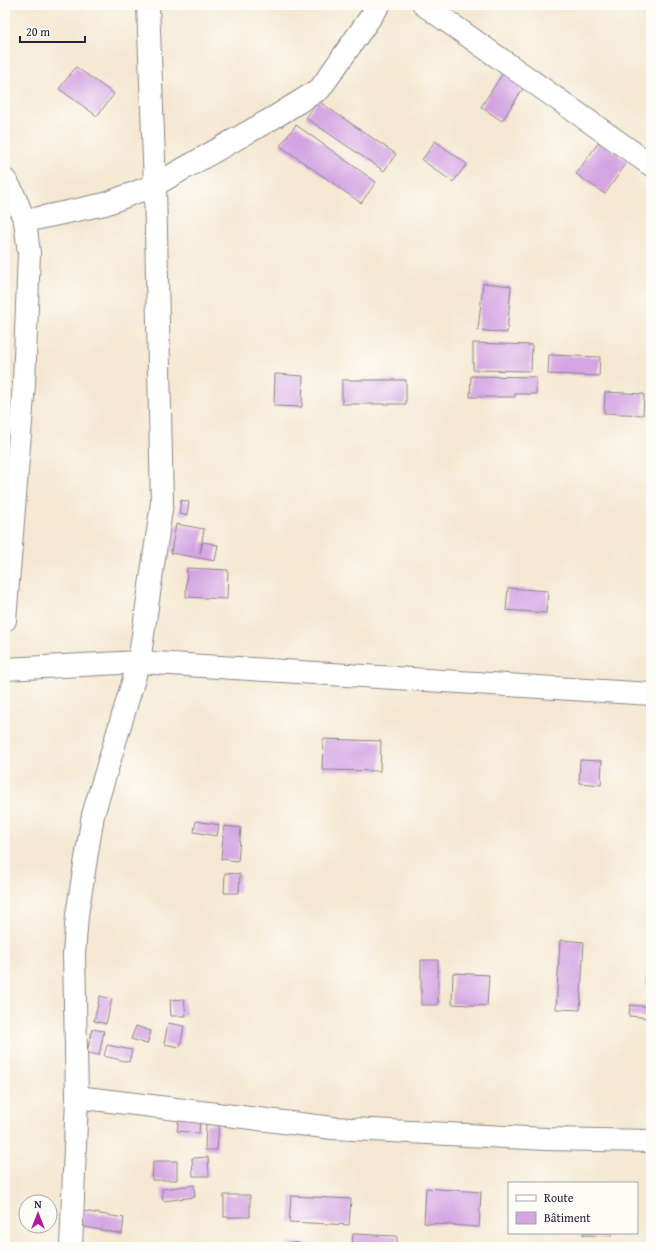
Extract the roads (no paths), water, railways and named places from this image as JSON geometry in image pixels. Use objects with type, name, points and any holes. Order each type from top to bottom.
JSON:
[{"type":"street","points":[[71,1247],[76,1097],[74,954],[77,914],[93,815],[139,662],[162,503],[155,185],[148,5]]},
{"type":"street","points":[[25,221],[105,204],[155,185],[273,118],[320,89],[379,5]]},
{"type":"street","points":[[424,5],[651,165]]},
{"type":"street","points":[[5,180],[12,191],[25,221],[29,253],[24,384],[5,620]]},
{"type":"street","points":[[5,669],[139,662],[651,694]]},
{"type":"street","points":[[76,1097],[333,1128],[546,1138],[651,1141]]}]
